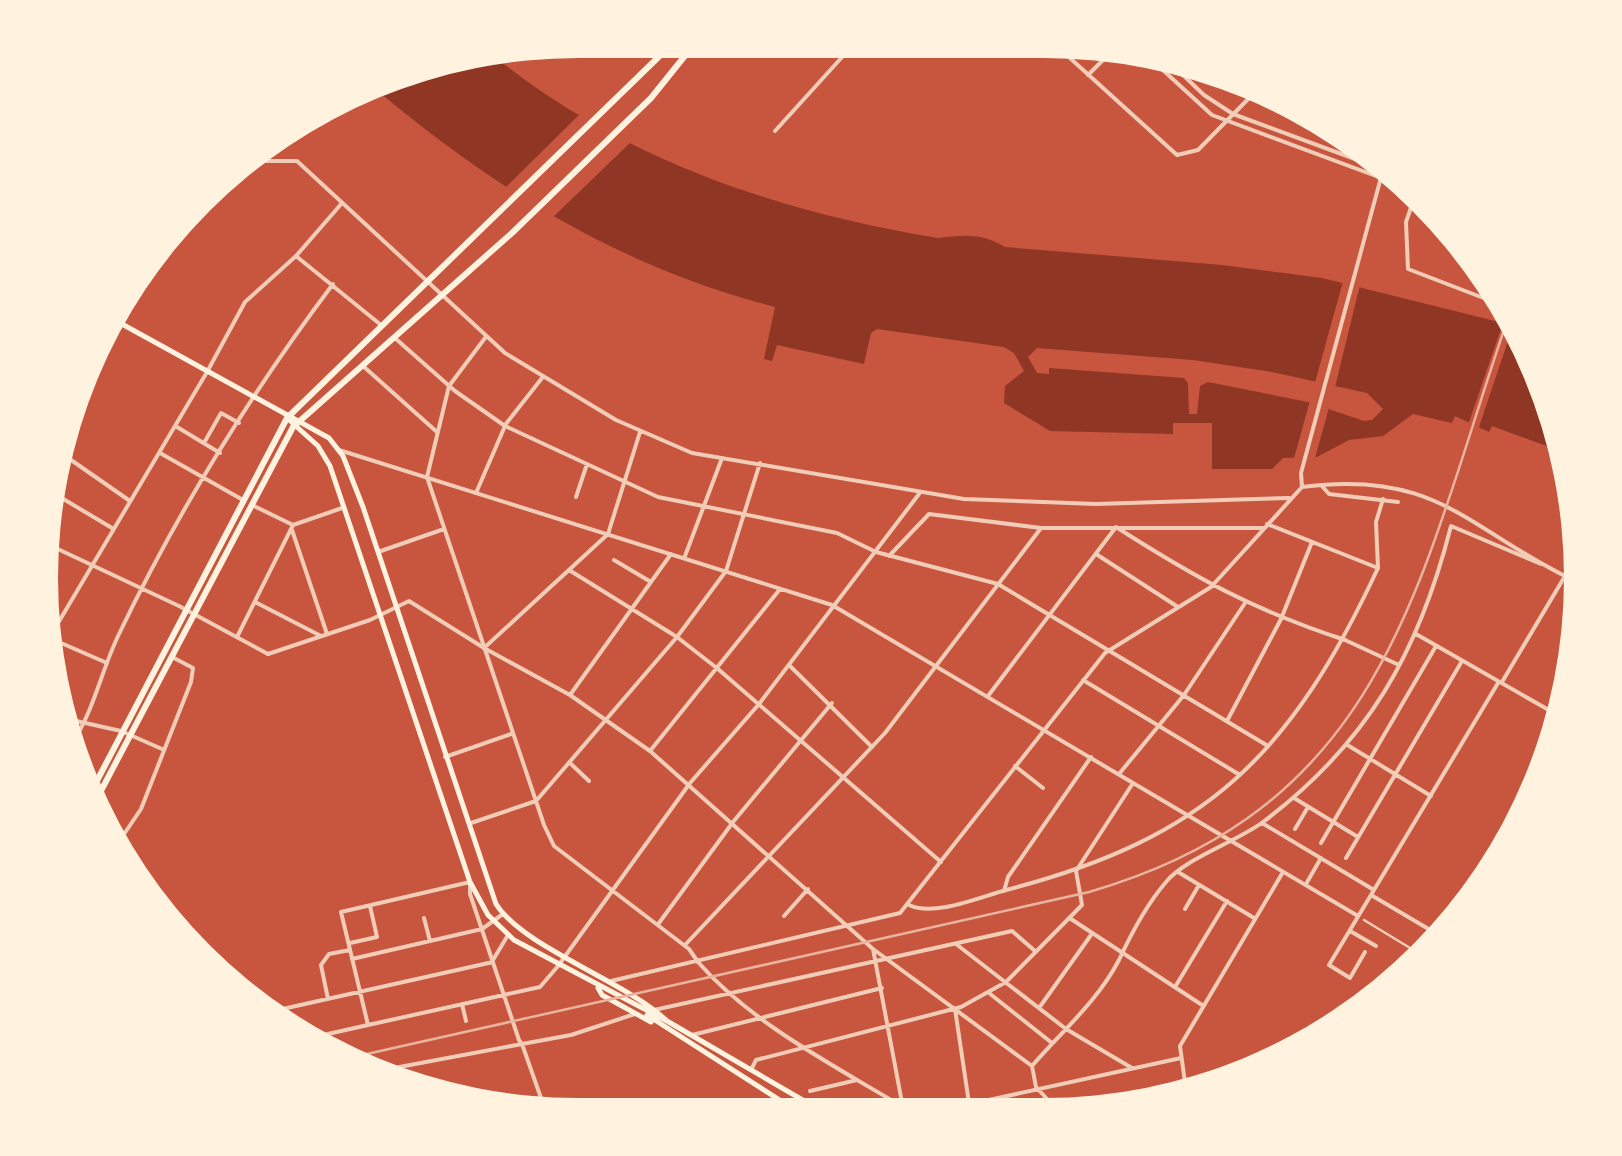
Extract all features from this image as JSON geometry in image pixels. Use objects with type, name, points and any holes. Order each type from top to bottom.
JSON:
[{"type":"highway","points":[[102,787],[287,418],[660,57]]},
{"type":"highway","points":[[247,502],[293,428],[636,113],[683,57]]},
{"type":"highway","points":[[98,780],[170,656],[189,611]]},
{"type":"main road","points":[[123,325],[287,418],[321,432],[339,450],[468,824],[503,914],[611,980],[667,1021]]},
{"type":"main road","points":[[287,418],[325,456],[470,882],[493,921],[558,966],[667,1021],[796,1098]]},
{"type":"main road","points":[[566,956],[568,968]]},
{"type":"main road","points":[[598,987],[602,996],[658,1024],[776,1098]]},
{"type":"main road","points":[[644,1012],[658,1024]]},
{"type":"street","points":[[776,130],[842,57]]},
{"type":"street","points":[[1070,59],[1177,155],[1194,154],[1248,99]]},
{"type":"street","points":[[1088,75],[1102,61]]},
{"type":"street","points":[[1164,72],[1196,103],[1225,121],[1372,174]]},
{"type":"street","points":[[1186,77],[1233,114],[1352,158]]},
{"type":"street","points":[[267,160],[297,161],[486,337],[542,378],[640,432],[696,454],[919,494],[1084,504],[1289,498]]},
{"type":"street","points":[[1302,488],[1301,473],[1381,182]]},
{"type":"street","points":[[59,615],[177,428],[245,302],[296,256],[342,203]]},
{"type":"street","points":[[1411,209],[1406,222],[1408,268],[1482,297]]},
{"type":"street","points":[[296,256],[384,328]]},
{"type":"street","points":[[81,731],[143,589],[202,480],[272,364],[333,284]]},
{"type":"street","points":[[394,337],[448,386],[505,426],[658,497],[745,512],[836,534],[876,552],[998,584],[1268,746]]},
{"type":"street","points":[[486,337],[448,386],[427,477],[551,843],[685,945],[726,991],[804,1048],[885,1098]]},
{"type":"street","points":[[363,366],[437,432]]},
{"type":"street","points":[[476,493],[505,426],[542,378]]},
{"type":"street","points":[[204,443],[221,413],[239,423]]},
{"type":"street","points":[[177,428],[220,453]]},
{"type":"street","points":[[484,648],[608,534],[640,432]]},
{"type":"street","points":[[339,450],[836,607],[1410,948]]},
{"type":"street","points":[[160,453],[292,528],[324,635]]},
{"type":"street","points":[[684,558],[722,458]]},
{"type":"street","points":[[71,460],[130,501]]},
{"type":"street","points":[[576,497],[587,464]]},
{"type":"street","points":[[468,824],[536,801],[677,637],[726,572],[760,464]]},
{"type":"street","points":[[611,980],[897,915],[909,905],[1043,728],[1109,649],[1211,588],[1302,488],[1382,483],[1404,489],[1458,510],[1564,575]]},
{"type":"street","points":[[1321,485],[1329,494],[1398,502]]},
{"type":"street","points":[[328,1034],[540,987],[690,783],[760,704],[919,494]]},
{"type":"street","points":[[64,499],[112,528]]},
{"type":"street","points":[[909,905],[928,909],[1076,871],[1191,817],[1268,746],[1307,700],[1344,640],[1378,568],[1376,522],[1384,499]]},
{"type":"street","points":[[236,637],[292,528],[344,507]]},
{"type":"street","points":[[889,556],[929,514],[1041,528],[1265,526],[1378,568]]},
{"type":"street","points":[[1032,1066],[1052,1043],[1070,1031],[1164,883],[1262,823],[1348,745],[1401,666],[1416,634],[1451,526],[1527,561],[1547,565]]},
{"type":"street","points":[[988,696],[1116,527]]},
{"type":"street","points":[[1116,527],[1211,588],[1401,666]]},
{"type":"street","points":[[685,945],[767,853],[872,747],[1041,528]]},
{"type":"street","points":[[377,552],[444,529]]},
{"type":"street","points":[[1227,722],[1281,619],[1312,542]]},
{"type":"street","points":[[59,551],[189,611],[268,654],[414,602],[484,648],[570,695],[690,783],[884,958],[1032,1066],[1036,1087],[1046,1098]]},
{"type":"street","points":[[570,695],[671,554]]},
{"type":"street","points":[[1096,554],[1178,608]]},
{"type":"street","points":[[614,560],[651,582]]},
{"type":"street","points":[[569,570],[677,637],[718,669],[942,862]]},
{"type":"street","points":[[1364,952],[1350,978],[1329,966],[1564,578]]},
{"type":"street","points":[[650,752],[780,588]]},
{"type":"street","points":[[254,602],[324,635]]},
{"type":"street","points":[[1119,774],[1184,695],[1244,603]]},
{"type":"street","points":[[1416,634],[1548,710]]},
{"type":"street","points":[[62,644],[108,664]]},
{"type":"street","points":[[1321,843],[1436,646]]},
{"type":"street","points":[[125,833],[141,809],[194,671],[170,656]]},
{"type":"street","points":[[1346,858],[1462,662]]},
{"type":"street","points":[[790,666],[832,703],[872,747]]},
{"type":"street","points":[[1083,680],[1240,775]]},
{"type":"street","points":[[658,924],[733,822],[832,703]]},
{"type":"street","points":[[78,721],[164,750]]},
{"type":"street","points":[[445,756],[513,733]]},
{"type":"street","points":[[1348,745],[1430,796]]},
{"type":"street","points":[[1004,891],[1008,877],[1091,758]]},
{"type":"street","points":[[570,764],[589,781]]},
{"type":"street","points":[[1014,766],[1043,788]]},
{"type":"street","points":[[751,1070],[756,1060],[955,1009],[1006,982],[1082,905],[1076,871],[1133,782]]},
{"type":"street","points":[[1293,798],[1358,837]]},
{"type":"street","points":[[1296,829],[1308,807]]},
{"type":"street","points":[[1262,823],[1428,929]]},
{"type":"street","points":[[1305,885],[1321,858]]},
{"type":"street","points":[[1178,872],[1254,918]]},
{"type":"street","points":[[1185,1079],[1180,1046],[1283,872]]},
{"type":"street","points":[[368,1025],[341,912],[470,882],[482,929],[541,1097]]},
{"type":"street","points":[[1185,909],[1199,885]]},
{"type":"street","points":[[784,916],[808,889]]},
{"type":"street","points":[[1175,987],[1227,902]]},
{"type":"street","points":[[328,999],[320,965],[329,954],[377,937],[370,906]]},
{"type":"street","points":[[352,959],[482,929],[503,914]]},
{"type":"street","points":[[424,918],[430,941]]},
{"type":"street","points":[[1071,919],[1202,1005]]},
{"type":"street","points":[[654,1010],[726,991],[1012,931],[1034,952]]},
{"type":"street","points":[[1350,931],[1376,946]]},
{"type":"street","points":[[1039,1008],[1091,934]]},
{"type":"street","points":[[285,1008],[493,961],[508,935]]},
{"type":"street","points":[[954,943],[1070,1031],[1132,1068]]},
{"type":"street","points":[[873,948],[901,1098]]},
{"type":"street","points":[[691,1035],[882,988]]},
{"type":"street","points":[[988,992],[1052,1043]]},
{"type":"street","points":[[462,1004],[466,1022]]},
{"type":"street","points":[[955,1009],[968,1098]]},
{"type":"street","points":[[398,1066],[571,1035],[636,1014]]},
{"type":"street","points":[[997,1098],[1182,1058]]},
{"type":"street","points":[[810,1091],[857,1080]]},
{"type":"shaded area","points":[[504,63],[590,122],[644,150],[701,175],[818,213],[938,238],[980,237],[1005,247],[1222,265],[1322,278],[1497,321],[1525,379],[1548,446],[1492,426],[1489,432],[1455,416],[1452,423],[1413,414],[1383,436],[1349,440],[1317,457],[1283,458],[1272,469],[1212,469],[1212,423],[1173,423],[1173,434],[1050,431],[1004,403],[1005,386],[1024,371],[1014,353],[1004,347],[877,329],[871,333],[864,364],[777,345],[772,361],[764,359],[775,307],[718,290],[612,247],[514,192],[383,95],[443,75]],"holes":[[[1037,348],[1193,360],[1367,393],[1383,409],[1372,420],[1364,421],[1308,402],[1208,382],[1200,386],[1197,414],[1189,414],[1188,383],[1184,378],[1049,368],[1049,374],[1037,373],[1028,357]]]},
{"type":"pier","points":[[582,112],[633,140],[550,220],[502,191]]},
{"type":"pier","points":[[1344,278],[1361,281],[1334,391],[1314,386]]},
{"type":"pier","points":[[1501,329],[1508,342],[1477,433],[1467,428]]},
{"type":"pier","points":[[1311,397],[1330,404],[1314,462],[1293,462]]},
{"type":"railway","points":[[368,1054],[1089,892],[1189,853],[1268,803],[1329,742],[1376,672],[1414,594],[1446,509],[1503,333]]}]
